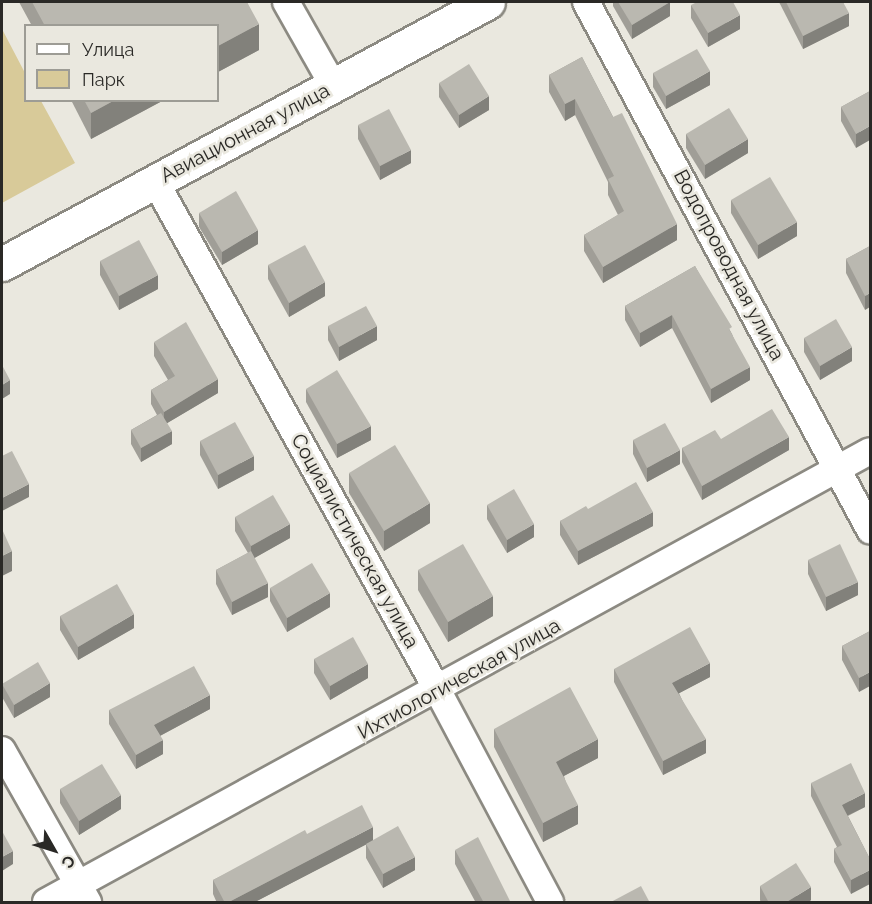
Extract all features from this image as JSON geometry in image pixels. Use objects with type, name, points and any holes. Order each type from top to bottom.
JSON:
[{"type":"main road","name":"Авиационная улица","points":[[2,264],[488,2]]},
{"type":"street","points":[[286,2],[333,85]]},
{"type":"street","name":"Водопроводная улица","points":[[586,2],[870,530]]},
{"type":"street","name":"Социалистическая улица","points":[[155,181],[438,691],[550,903]]},
{"type":"street","name":"Ихтиологическая улица","points":[[46,903],[83,894],[438,691],[870,451]]},
{"type":"street","points":[[2,750],[83,894]]},
{"type":"green space","points":[[2,29],[24,71],[24,102],[42,102],[75,163],[2,203]]},
{"type":"building","points":[[32,2],[247,2],[259,24],[219,45],[219,24],[44,24]]},
{"type":"building","points":[[618,2],[670,2],[632,25]]},
{"type":"building","points":[[697,2],[733,2],[740,15],[708,33],[691,5]]},
{"type":"building","points":[[786,2],[843,2],[849,13],[803,36]]},
{"type":"building","points":[[697,49],[710,71],[666,96],[653,73]]},
{"type":"building","points":[[582,57],[613,117],[622,113],[677,224],[603,267],[584,235],[624,211],[608,179],[614,176],[575,99],[565,104],[549,75]]},
{"type":"building","points":[[469,64],[489,96],[459,115],[439,83]]},
{"type":"building","points":[[870,91],[870,126],[856,134],[841,107]]},
{"type":"building","points":[[85,102],[111,102],[91,113]]},
{"type":"building","points":[[729,108],[748,139],[705,165],[686,134]]},
{"type":"building","points":[[389,109],[411,150],[380,166],[358,125]]},
{"type":"building","points":[[770,177],[797,222],[758,245],[731,200]]},
{"type":"building","points":[[236,191],[258,230],[222,252],[199,213]]},
{"type":"building","points":[[139,240],[158,275],[119,296],[100,261]]},
{"type":"building","points":[[305,245],[325,282],[289,303],[268,265]]},
{"type":"building","points":[[870,246],[870,293],[865,296],[846,259]]},
{"type":"building","points":[[695,266],[732,327],[729,329],[750,367],[711,389],[672,315],[640,333],[625,306]]},
{"type":"building","points":[[366,306],[377,326],[339,347],[328,326]]},
{"type":"building","points":[[836,319],[852,347],[820,366],[804,338]]},
{"type":"building","points":[[186,322],[218,379],[164,412],[151,390],[175,376],[154,342]]},
{"type":"building","points":[[2,365],[10,380],[2,385]]},
{"type":"building","points":[[337,370],[371,426],[337,444],[306,389]]},
{"type":"building","points":[[772,409],[789,437],[702,486],[682,448],[715,430],[721,439]]},
{"type":"building","points":[[161,413],[172,431],[141,448],[131,430]]},
{"type":"building","points":[[235,422],[254,456],[218,475],[200,441]]},
{"type":"building","points":[[665,423],[680,450],[647,468],[633,440]]},
{"type":"building","points":[[395,445],[430,503],[384,531],[349,473]]},
{"type":"building","points":[[12,451],[29,484],[2,498],[2,456]]},
{"type":"building","points":[[636,482],[653,512],[578,551],[560,521],[586,506],[588,509]]},
{"type":"building","points":[[514,489],[534,524],[507,540],[487,505]]},
{"type":"building","points":[[273,495],[290,524],[251,546],[235,517]]},
{"type":"building","points":[[2,529],[12,551],[2,556]]},
{"type":"building","points":[[463,544],[493,596],[448,622],[418,570]]},
{"type":"building","points":[[840,544],[858,582],[826,597],[808,560]]},
{"type":"building","points":[[251,551],[268,583],[232,602],[216,570]]},
{"type":"building","points":[[312,563],[330,593],[287,618],[270,588]]},
{"type":"building","points":[[117,584],[134,614],[78,647],[60,616]]},
{"type":"building","points":[[690,627],[710,663],[672,683],[706,739],[663,761],[614,669]]},
{"type":"building","points":[[870,631],[870,672],[859,678],[842,646]]},
{"type":"building","points":[[353,637],[368,664],[330,686],[314,659]]},
{"type":"building","points":[[38,662],[50,683],[14,705],[2,684]]},
{"type":"building","points":[[194,666],[210,695],[154,725],[163,740],[136,755],[109,710]]},
{"type":"building","points":[[570,687],[598,739],[556,762],[578,805],[543,823],[494,729]]},
{"type":"building","points":[[851,763],[865,793],[842,805],[870,859],[870,870],[851,880],[834,849],[842,845],[811,783]]},
{"type":"building","points":[[102,764],[121,795],[79,821],[60,789]]},
{"type":"building","points":[[362,805],[373,827],[225,903],[213,880],[305,830],[307,834]]},
{"type":"building","points":[[398,826],[415,857],[383,874],[366,844]]},
{"type":"building","points":[[2,831],[13,851],[2,857]]},
{"type":"building","points":[[478,837],[511,903],[484,903],[455,850]]},
{"type":"building","points":[[796,863],[811,887],[785,903],[769,903],[760,886]]},
{"type":"building","points":[[641,886],[650,903],[609,903]]}]
